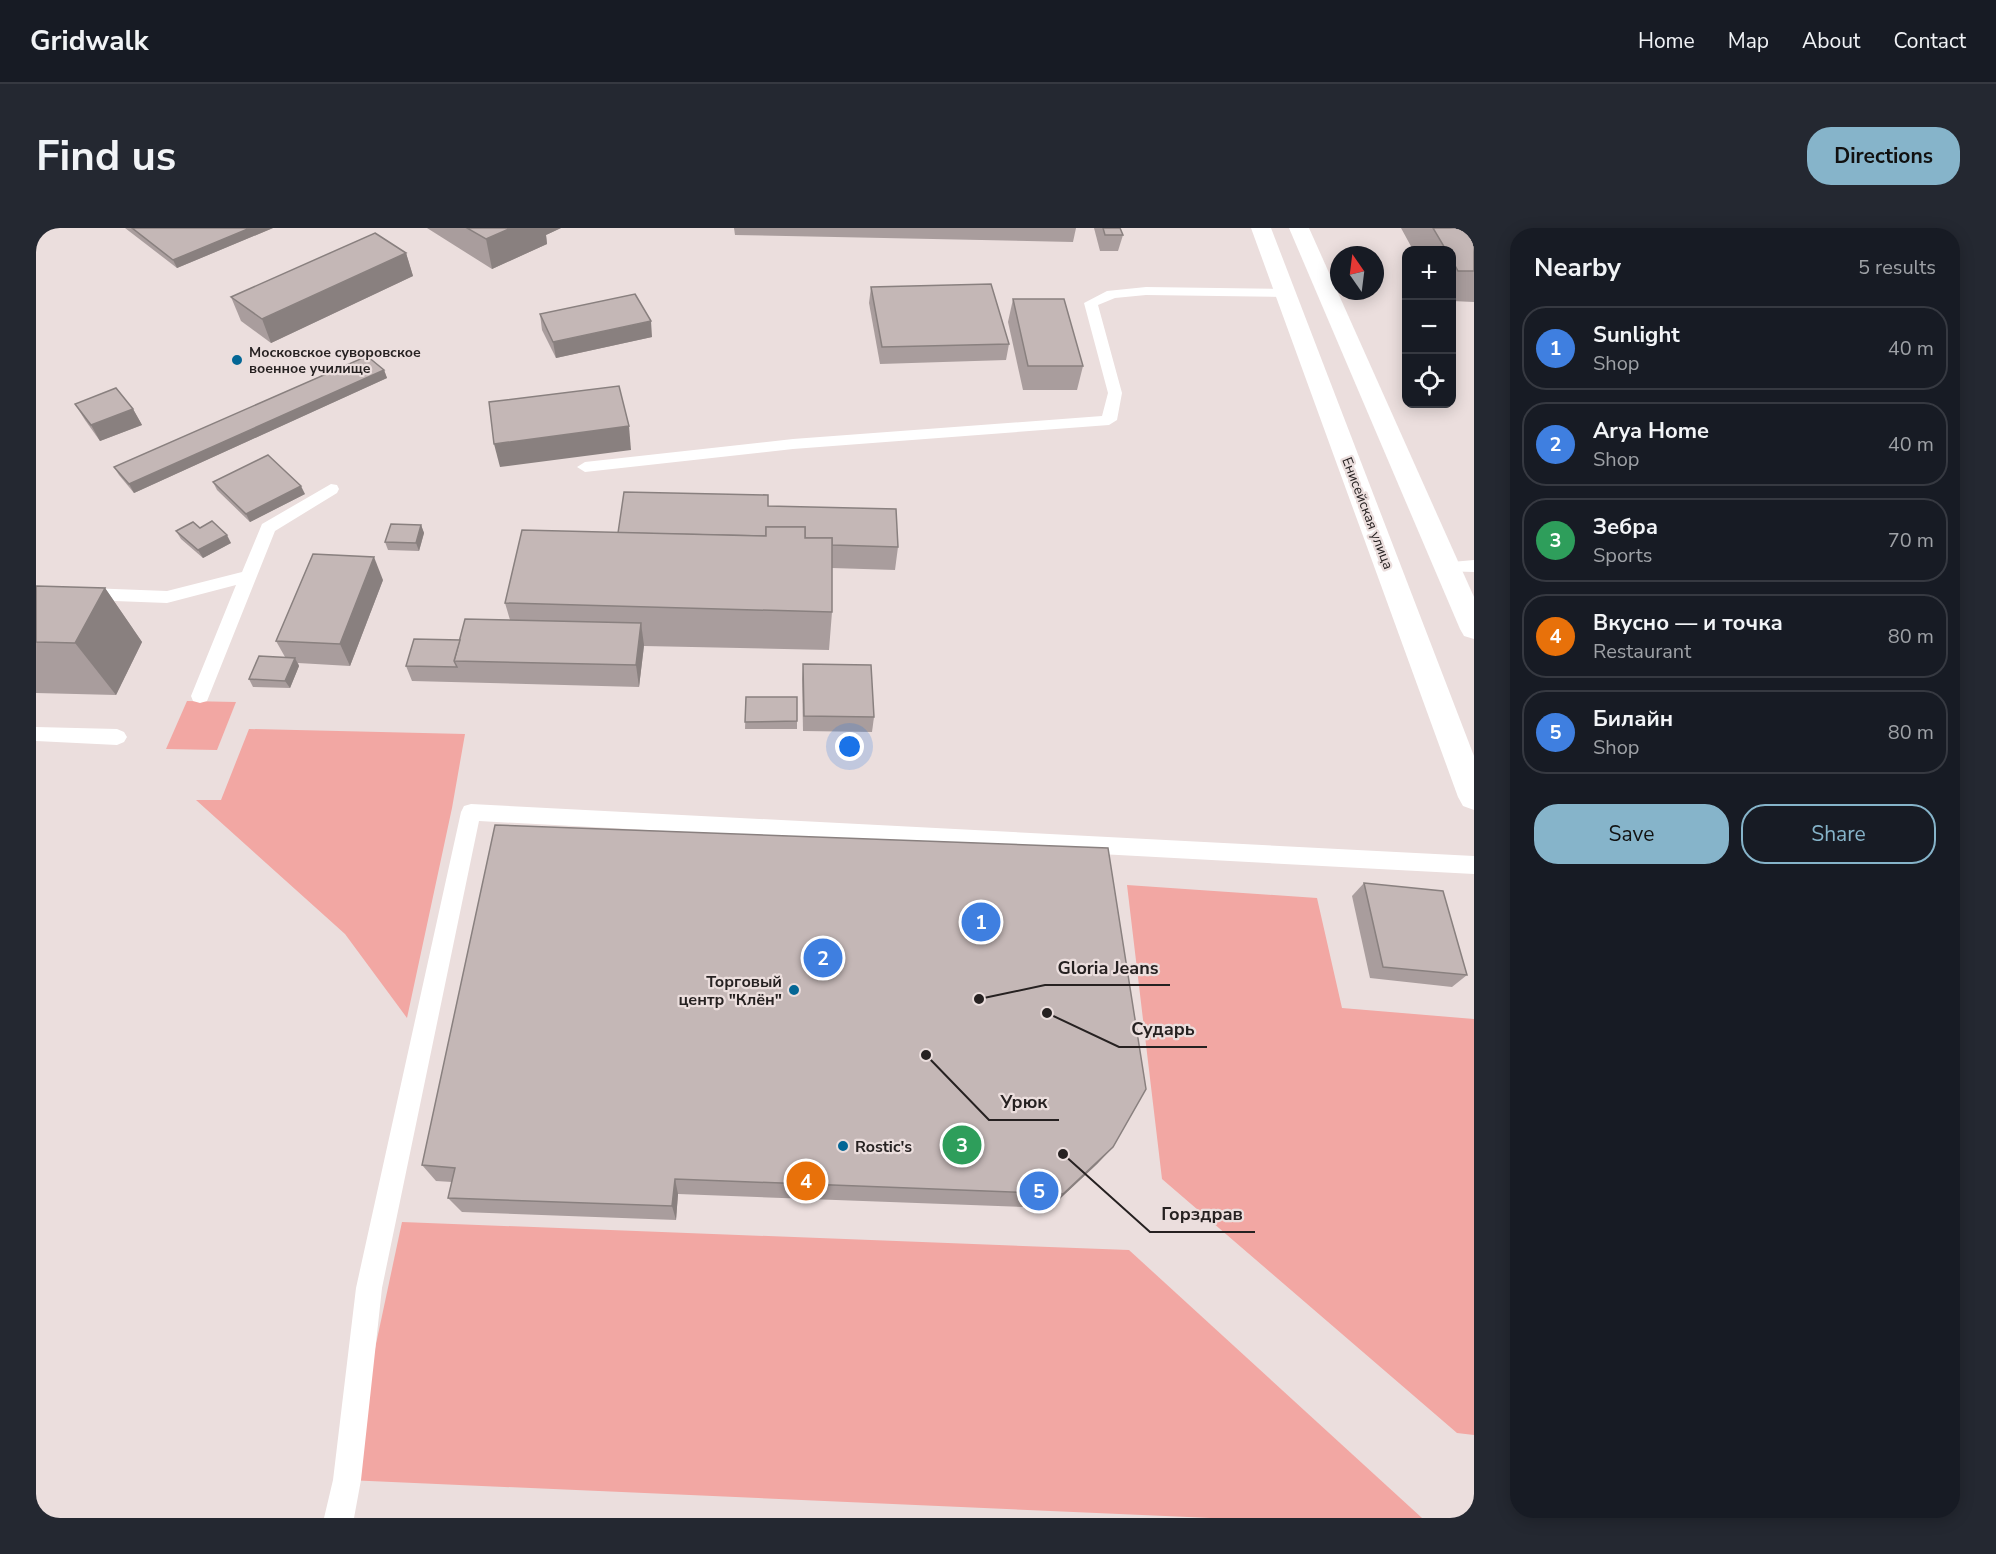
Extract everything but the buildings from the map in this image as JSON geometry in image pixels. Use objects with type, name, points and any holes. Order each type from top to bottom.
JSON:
[{"type":"main road","name":"Енисейская улица","points":[[1261,228],[1474,797]]},
{"type":"main road","points":[[1299,228],[1474,629]]},
{"type":"lane","points":[[585,467],[793,444],[1109,420],[1115,393],[1091,303],[1112,294],[1146,291],[1285,293]]},
{"type":"lane","points":[[200,696],[268,528],[332,489]]},
{"type":"lane","points":[[1447,567],[1474,566]]},
{"type":"lane","points":[[36,592],[167,597],[248,576]]},
{"type":"lane","points":[[36,734],[117,737]]},
{"type":"lane","points":[[339,1518],[347,1480],[369,1288],[471,812],[1474,865]]},
{"type":"shaded area","points":[[187,701],[236,702],[217,750],[166,749]]},
{"type":"shaded area","points":[[249,729],[465,734],[452,808],[407,1018],[345,934],[196,800],[221,800]]},
{"type":"shaded area","points":[[1127,885],[1317,898],[1342,1008],[1474,1019],[1474,1435],[1457,1433],[1162,1179]]},
{"type":"shaded area","points":[[402,1222],[1129,1250],[1422,1518],[1211,1518],[347,1480]]},
{"type":"place","name":"Московское суворовское военное училище","points":[[237,360]]},
{"type":"place","name":"Sunlight","points":[[981,922]]},
{"type":"place","name":"Arya Home","points":[[823,958]]},
{"type":"place","name":"Торговый центр \"Клён\"","points":[[794,990]]},
{"type":"place","name":"Gloria Jeans","points":[[979,999]]},
{"type":"place","name":"Сударь","points":[[1047,1013]]},
{"type":"place","name":"Урюк","points":[[926,1055]]},
{"type":"place","name":"Зебра","points":[[962,1145]]},
{"type":"place","name":"Rostic's","points":[[843,1146]]},
{"type":"place","name":"Горздрав","points":[[1063,1154]]},
{"type":"place","name":"Вкусно — и точка","points":[[806,1181]]},
{"type":"place","name":"Билайн","points":[[1039,1191]]}]
